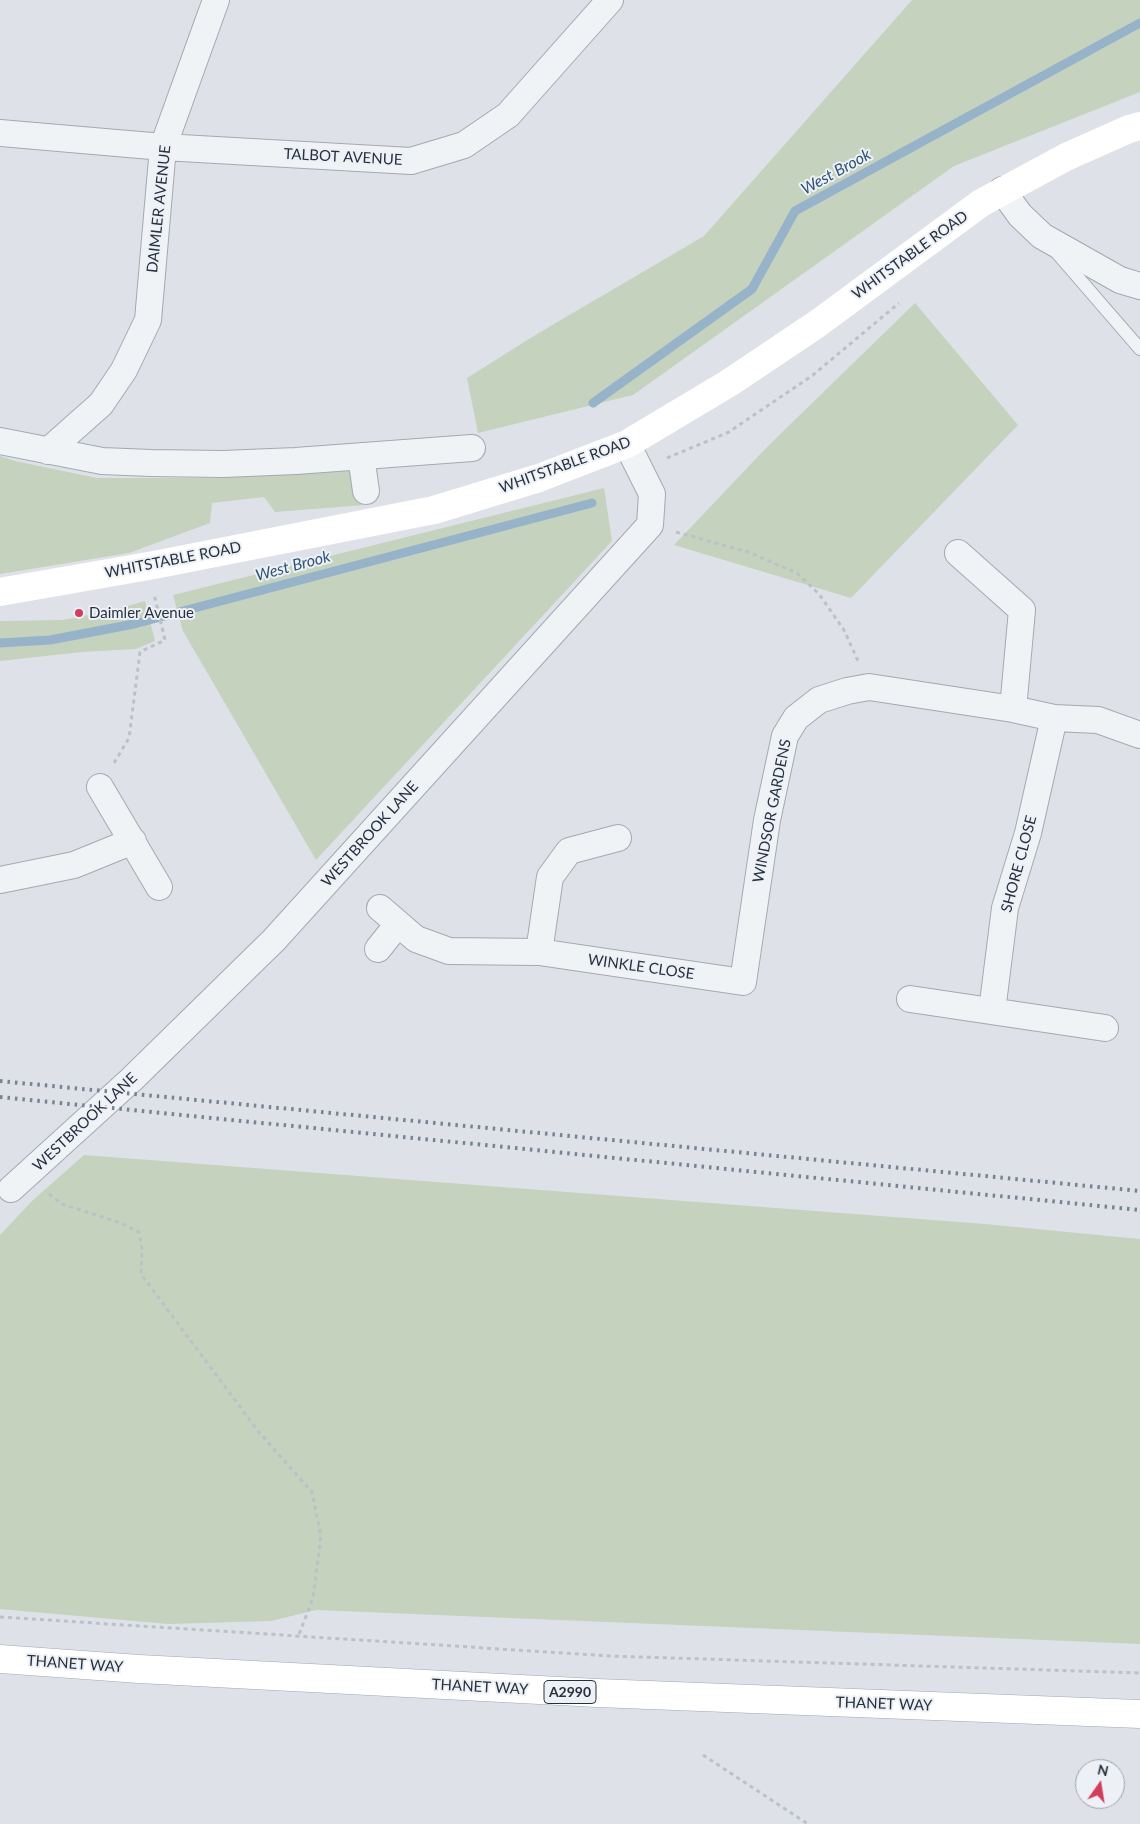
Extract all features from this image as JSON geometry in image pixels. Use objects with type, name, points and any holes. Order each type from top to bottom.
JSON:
[{"type":"main road","name":"WHITSTABLE ROAD","points":[[0,592],[154,565],[434,510],[539,478],[627,444],[729,383],[809,329],[981,203],[1066,157],[1129,128],[1140,126]]},
{"type":"main road","name":"THANET WAY","points":[[0,1658],[139,1670],[597,1693],[1140,1714]]},
{"type":"street","name":"DAIMLER AVENUE","points":[[48,451],[101,404],[124,370],[148,320],[163,147],[216,0]]},
{"type":"street","name":"TALBOT AVENUE","points":[[0,133],[163,147],[412,161],[464,145],[508,115],[610,0]]},
{"type":"street","points":[[1002,190],[1020,215],[1042,236],[1120,280],[1140,286]]},
{"type":"street","points":[[0,441],[102,461],[150,464],[223,464],[472,448]]},
{"type":"street","points":[[627,444],[652,494],[650,525]]},
{"type":"street","points":[[361,456],[366,491]]},
{"type":"street","name":"WESTBROOK LANE","points":[[9,1187],[132,1079],[274,940],[650,525]]},
{"type":"street","points":[[958,553],[1022,610],[1013,710]]},
{"type":"street","name":"WINDSOR GARDENS","points":[[743,982],[767,820],[785,736],[796,718],[819,700],[847,691],[869,687],[1054,718],[1098,720],[1140,735]]},
{"type":"street","name":"SHORE CLOSE","points":[[992,1011],[1005,908],[1028,833],[1054,718]]},
{"type":"street","points":[[100,787],[159,887]]},
{"type":"street","points":[[539,952],[550,876],[569,851],[618,838]]},
{"type":"street","points":[[0,880],[74,864],[133,841]]},
{"type":"street","name":"WINKLE CLOSE","points":[[378,949],[389,916],[416,939],[449,951],[539,952],[743,982]]},
{"type":"street","points":[[910,999],[1105,1028]]},
{"type":"lane","points":[[1042,236],[1140,349]]},
{"type":"path","points":[[650,525],[748,552],[797,573],[819,594],[844,630],[869,687]]},
{"type":"path","points":[[100,787],[128,738],[140,652],[165,640],[154,598]]},
{"type":"path","points":[[9,1187],[121,1222],[139,1232],[142,1249],[142,1274],[258,1431],[312,1492],[320,1536],[313,1598],[298,1637]]},
{"type":"path","points":[[0,1617],[610,1656],[1140,1673]]},
{"type":"path","points":[[703,1755],[808,1824]]},
{"type":"green space","points":[[912,0],[1140,0],[1140,92],[954,166],[633,395],[478,433],[467,378],[537,334],[704,236]]},
{"type":"green space","points":[[915,303],[1018,425],[851,598],[674,545],[767,447]]},
{"type":"green space","points":[[0,456],[15,461],[97,478],[217,478],[360,468],[364,505],[275,512],[264,497],[212,503],[210,523],[129,553],[0,574]]},
{"type":"green space","points":[[604,488],[612,541],[316,860],[183,631],[173,595]]},
{"type":"green space","points":[[145,601],[155,641],[136,649],[82,652],[0,661],[0,621],[63,620],[114,610]]},
{"type":"green space","points":[[84,1155],[985,1224],[1140,1239],[1140,1644],[316,1610],[271,1621],[168,1624],[0,1609],[0,1235],[33,1200]]},
{"type":"waterway","name":"West Brook","points":[[593,403],[752,289],[795,211],[1140,23]]},
{"type":"waterway","name":"West Brook","points":[[0,643],[50,640],[134,624],[592,503]]},
{"type":"railway","points":[[0,1081],[1140,1191]]},
{"type":"railway","points":[[0,1097],[1140,1210]]},
{"type":"place","name":"Daimler Avenue","points":[[79,613]]}]
